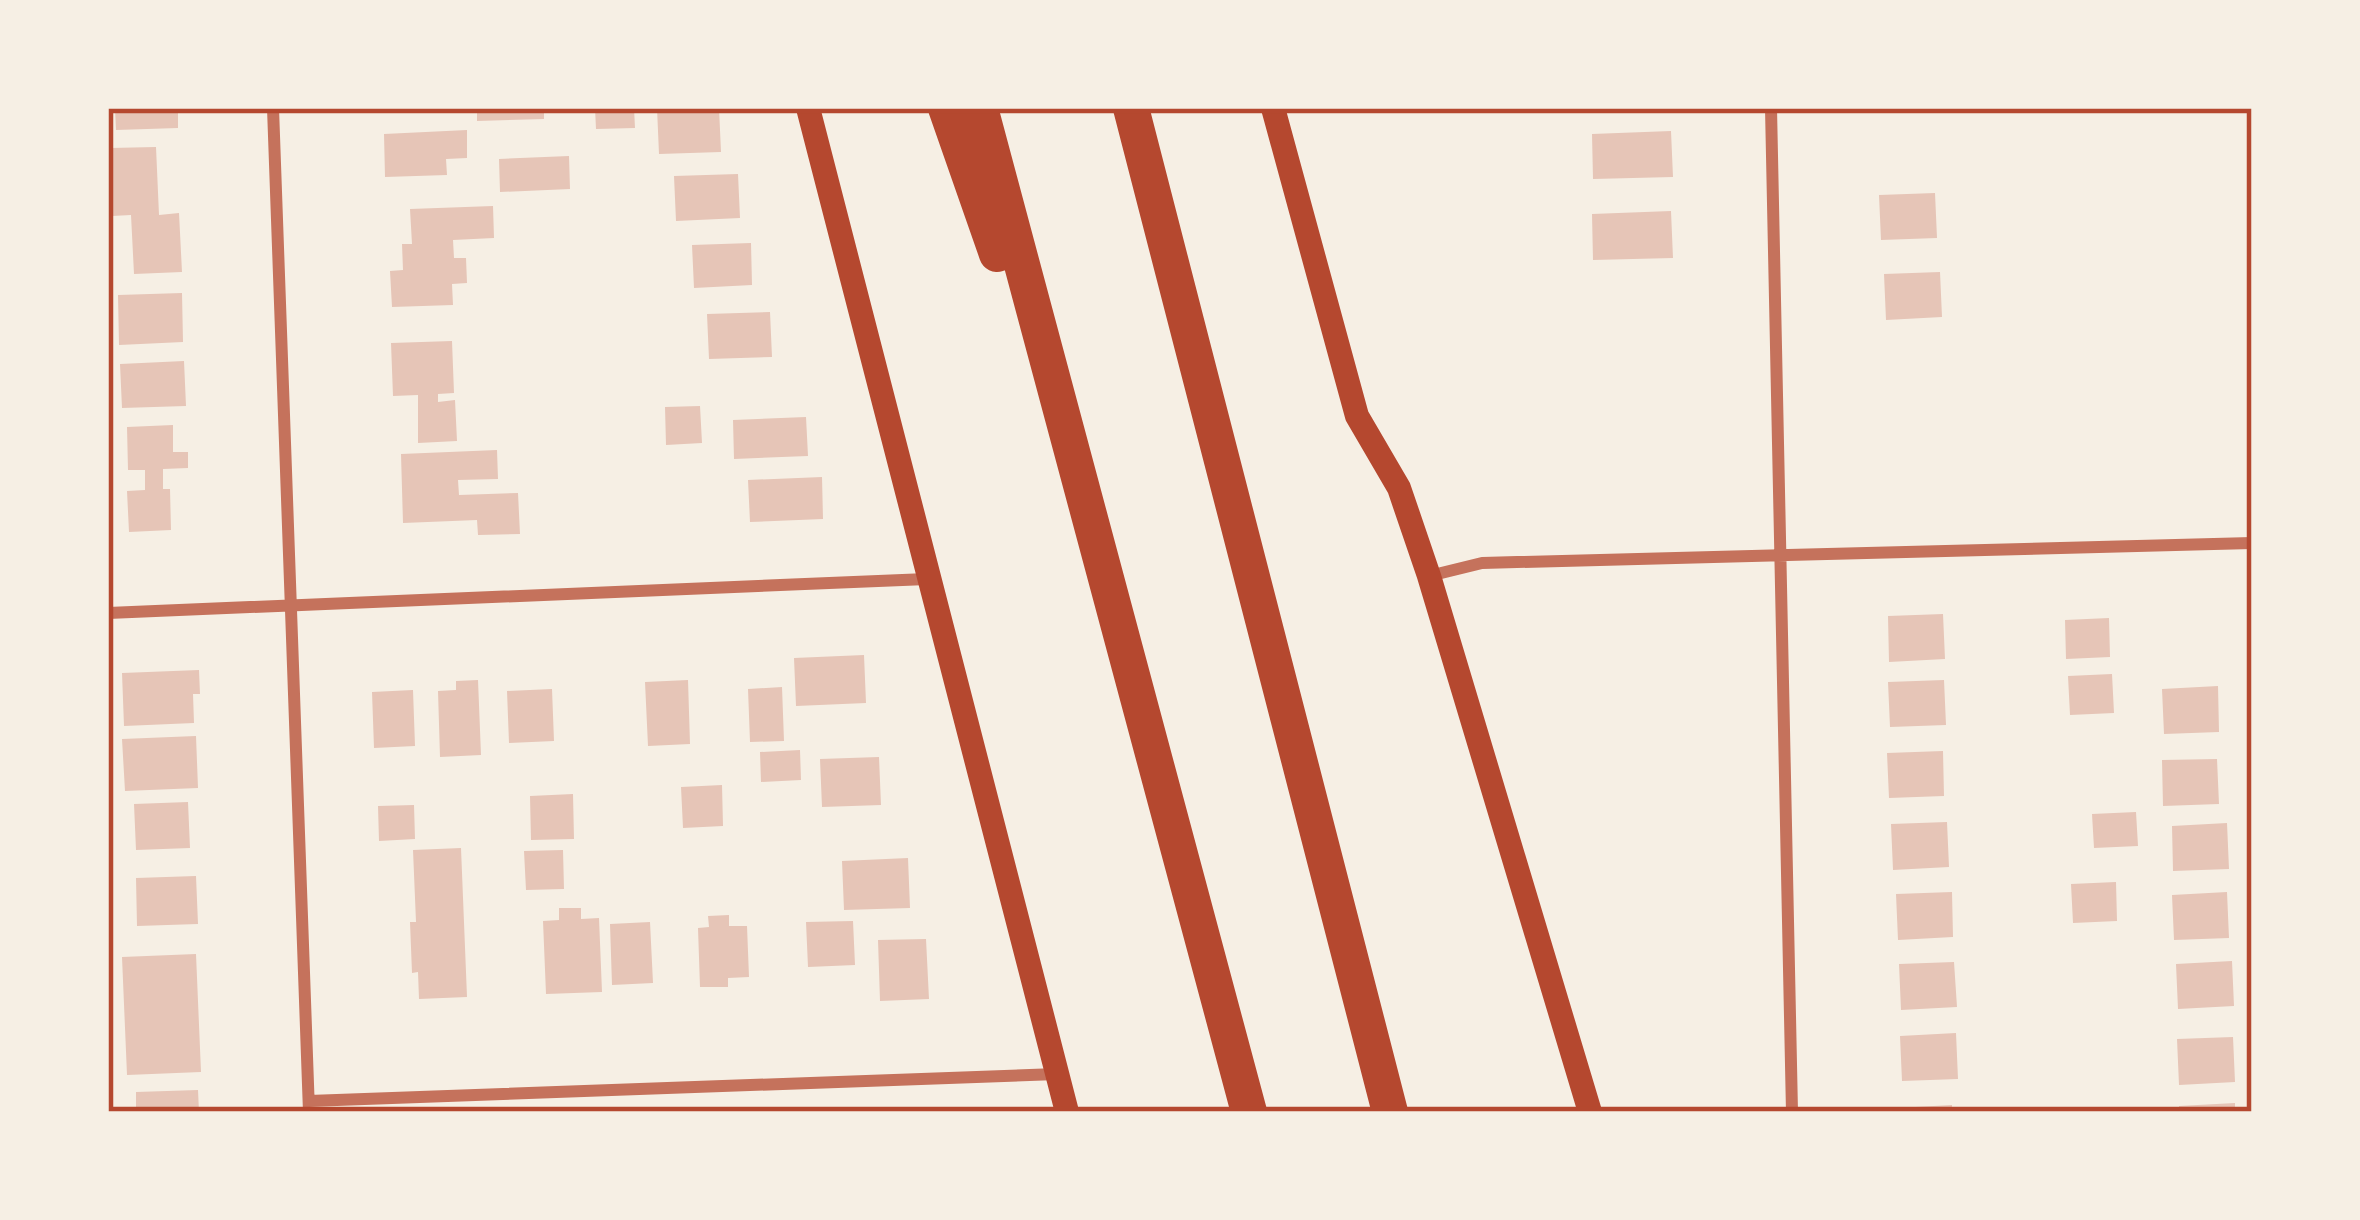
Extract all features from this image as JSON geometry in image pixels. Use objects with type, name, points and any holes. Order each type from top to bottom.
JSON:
[{"type":"highway","points":[[946,108],[1088,512]]},
{"type":"highway","points":[[980,108],[1249,1112]]},
{"type":"highway","points":[[1131,108],[1390,1112]]},
{"type":"main road","points":[[808,108],[1067,1112]]},
{"type":"main road","points":[[1273,108],[1358,416],[1399,488],[1430,576],[1589,1112]]},
{"type":"street","points":[[273,108],[309,1106],[1058,1074]]},
{"type":"street","points":[[1771,108],[1792,1112]]},
{"type":"street","points":[[1430,576],[1482,563],[2252,542]]},
{"type":"street","points":[[108,613],[927,578]]},
{"type":"building","points":[[115,108],[178,108],[178,128],[116,130]]},
{"type":"building","points":[[477,108],[544,108],[544,119],[477,121]]},
{"type":"building","points":[[595,108],[634,108],[635,128],[596,129]]},
{"type":"building","points":[[657,108],[719,108],[721,152],[659,154]]},
{"type":"building","points":[[467,130],[467,158],[446,159],[447,175],[385,177],[384,134]]},
{"type":"building","points":[[1671,131],[1673,177],[1593,179],[1592,134]]},
{"type":"building","points":[[156,147],[159,215],[179,213],[182,272],[134,274],[131,215],[112,216],[110,148]]},
{"type":"building","points":[[569,156],[570,189],[500,192],[499,159]]},
{"type":"building","points":[[738,174],[740,218],[676,221],[674,176]]},
{"type":"building","points":[[1935,193],[1937,238],[1881,240],[1879,195]]},
{"type":"building","points":[[493,206],[494,238],[453,240],[454,258],[466,258],[467,283],[452,284],[453,305],[392,307],[390,271],[403,270],[402,244],[412,244],[410,209]]},
{"type":"building","points":[[1671,211],[1673,258],[1593,260],[1592,214]]},
{"type":"building","points":[[751,243],[752,285],[694,288],[692,245]]},
{"type":"building","points":[[1940,272],[1942,317],[1886,320],[1884,274]]},
{"type":"building","points":[[182,293],[183,342],[119,345],[118,295]]},
{"type":"building","points":[[770,312],[772,357],[709,359],[707,314]]},
{"type":"building","points":[[452,341],[454,393],[438,394],[438,402],[455,400],[457,441],[418,443],[418,395],[393,396],[391,343]]},
{"type":"building","points":[[184,361],[186,406],[122,408],[120,364]]},
{"type":"building","points":[[700,406],[702,443],[666,445],[665,407]]},
{"type":"building","points":[[806,417],[808,456],[734,459],[733,420]]},
{"type":"building","points":[[173,425],[173,452],[188,452],[188,468],[163,469],[163,489],[170,489],[171,530],[129,532],[127,491],[145,490],[145,470],[128,470],[127,427]]},
{"type":"building","points":[[497,450],[498,479],[458,480],[459,495],[518,493],[520,534],[478,535],[477,520],[403,523],[401,454]]},
{"type":"building","points":[[822,477],[823,519],[750,522],[748,480]]},
{"type":"building","points":[[1943,614],[1945,659],[1889,662],[1888,616]]},
{"type":"building","points":[[2109,618],[2110,657],[2066,659],[2065,620]]},
{"type":"building","points":[[864,655],[866,703],[796,706],[794,658]]},
{"type":"building","points":[[199,670],[200,694],[193,694],[194,723],[124,726],[122,673]]},
{"type":"building","points":[[2112,674],[2114,713],[2070,715],[2068,676]]},
{"type":"building","points":[[478,680],[481,755],[440,757],[438,691],[456,690],[456,681]]},
{"type":"building","points":[[688,680],[690,744],[648,746],[645,682]]},
{"type":"building","points":[[1944,680],[1946,725],[1890,727],[1888,682]]},
{"type":"building","points":[[2218,686],[2219,732],[2164,734],[2162,689]]},
{"type":"building","points":[[782,687],[784,741],[750,742],[748,689]]},
{"type":"building","points":[[552,689],[554,741],[509,743],[507,691]]},
{"type":"building","points":[[413,690],[415,746],[374,748],[372,692]]},
{"type":"building","points":[[196,736],[198,788],[125,791],[122,739]]},
{"type":"building","points":[[800,750],[801,780],[761,782],[760,752]]},
{"type":"building","points":[[1943,751],[1944,796],[1889,798],[1887,753]]},
{"type":"building","points":[[879,757],[881,805],[822,807],[820,759]]},
{"type":"building","points":[[2217,759],[2219,804],[2163,806],[2162,760]]},
{"type":"building","points":[[722,785],[723,826],[683,828],[681,787]]},
{"type":"building","points":[[573,794],[574,839],[531,840],[530,796]]},
{"type":"building","points":[[188,802],[190,848],[136,850],[134,804]]},
{"type":"building","points":[[414,805],[415,839],[379,841],[378,806]]},
{"type":"building","points":[[2136,812],[2138,846],[2094,848],[2092,814]]},
{"type":"building","points":[[1947,822],[1949,867],[1893,870],[1891,824]]},
{"type":"building","points":[[2227,823],[2229,869],[2173,871],[2172,826]]},
{"type":"building","points":[[461,848],[467,997],[419,999],[418,972],[412,973],[413,850]]},
{"type":"building","points":[[563,850],[564,889],[526,890],[524,851]]},
{"type":"building","points":[[908,858],[910,908],[844,910],[842,861]]},
{"type":"building","points":[[196,876],[198,924],[137,926],[136,878]]},
{"type":"building","points":[[2116,882],[2117,921],[2073,923],[2071,884]]},
{"type":"building","points":[[1952,892],[1953,937],[1898,940],[1896,894]]},
{"type":"building","points":[[2227,892],[2229,938],[2174,940],[2172,895]]},
{"type":"building","points":[[559,908],[581,908],[581,919],[599,918],[602,992],[546,994],[543,921],[559,920]]},
{"type":"building","points":[[729,915],[729,926],[747,926],[749,977],[728,978],[728,987],[700,987],[698,928],[709,927],[708,916]]},
{"type":"building","points":[[853,921],[855,965],[808,967],[806,922]]},
{"type":"building","points":[[650,922],[653,983],[612,985],[610,924]]},
{"type":"building","points":[[926,939],[929,999],[880,1001],[878,940]]},
{"type":"building","points":[[196,954],[201,1072],[127,1075],[122,957]]},
{"type":"building","points":[[2232,961],[2234,1006],[2178,1009],[2176,964]]},
{"type":"building","points":[[1954,962],[1957,1007],[1901,1010],[1899,964]]},
{"type":"building","points":[[1956,1033],[1958,1079],[1902,1081],[1900,1036]]},
{"type":"building","points":[[2233,1037],[2235,1082],[2179,1085],[2177,1039]]},
{"type":"building","points":[[198,1090],[199,1112],[136,1112],[136,1092]]},
{"type":"building","points":[[2235,1103],[2235,1112],[2179,1112],[2179,1106]]},
{"type":"building","points":[[1952,1105],[1952,1112],[1897,1112],[1897,1108]]}]
